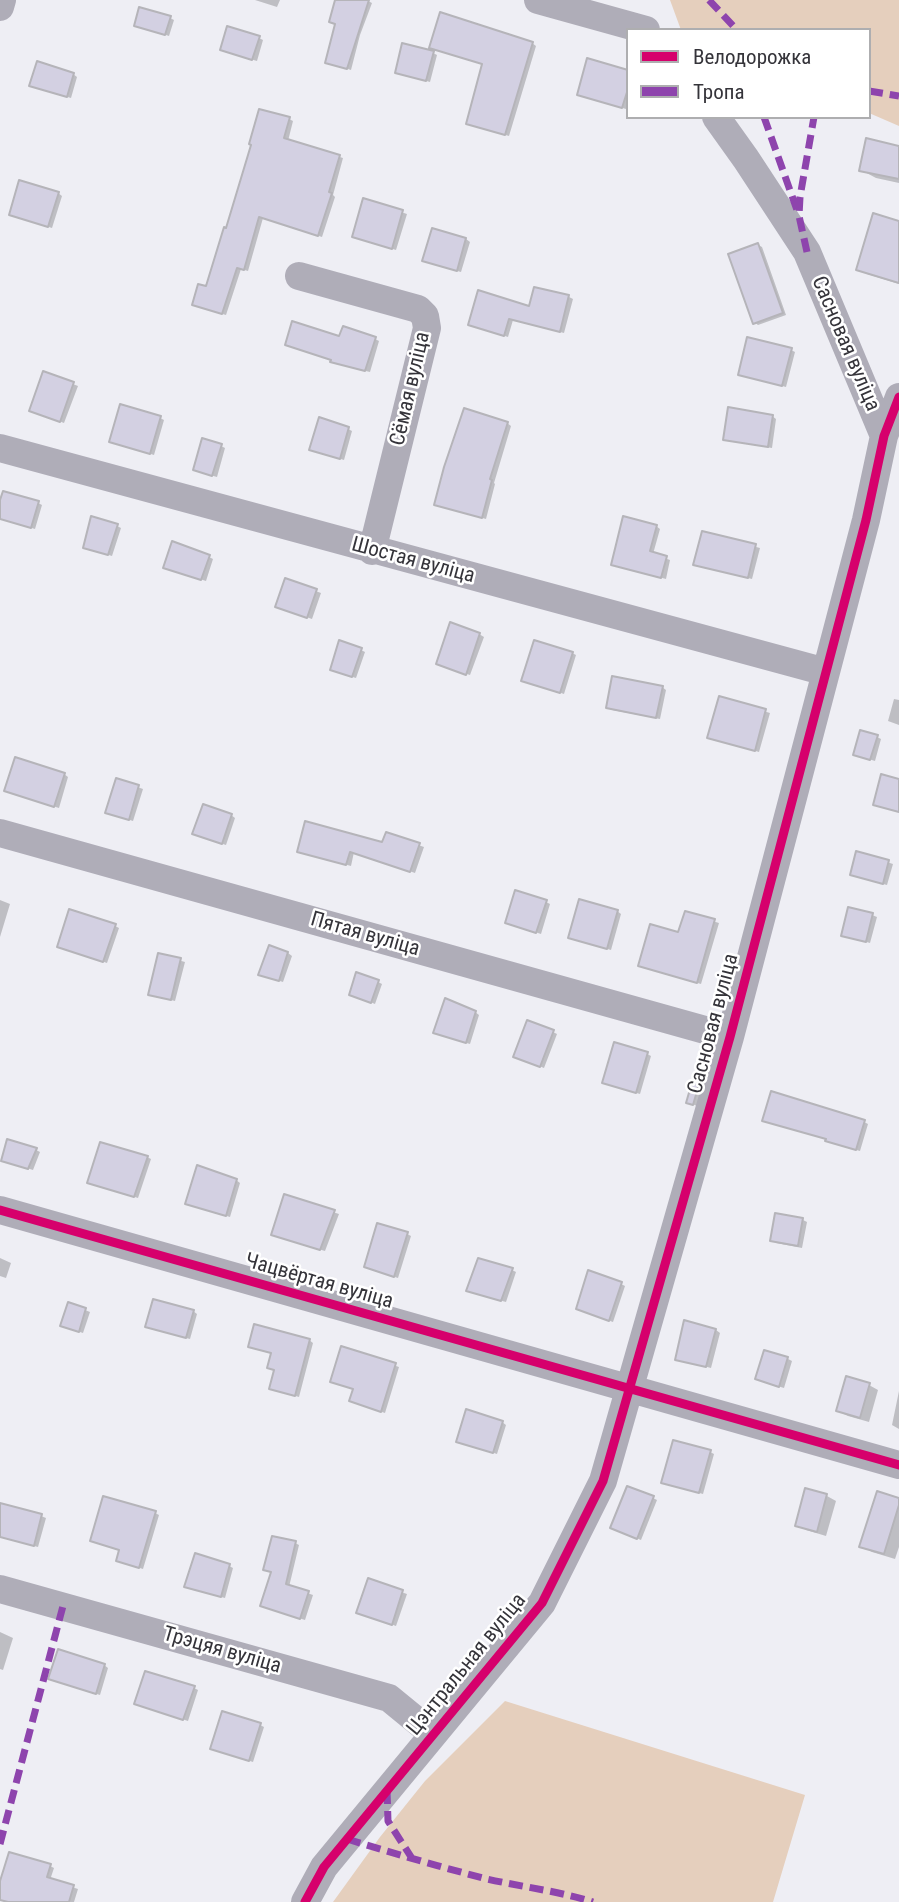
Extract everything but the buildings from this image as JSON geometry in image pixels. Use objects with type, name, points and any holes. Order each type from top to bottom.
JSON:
[{"type":"street","points":[[0,7],[2,0]]},
{"type":"street","points":[[538,0],[639,28]]},
{"type":"street","name":"Сасновая вуліца","points":[[717,119],[747,159],[807,252],[884,436]]},
{"type":"street","name":"Сёмая вуліца","points":[[299,275],[418,309],[425,316],[427,328],[372,551]]},
{"type":"street","name":"Сасновая вуліца","points":[[629,1388],[730,1037],[866,520],[884,436],[899,397]]},
{"type":"street","name":"Шостая вуліца","points":[[0,448],[826,673]]},
{"type":"street","name":"Пятая вуліца","points":[[0,833],[730,1037]]},
{"type":"street","name":"Чацвёртая вуліца","points":[[0,1210],[629,1388]]},
{"type":"street","points":[[629,1388],[899,1465]]},
{"type":"street","name":"Цэнтральная вуліца","points":[[305,1902],[324,1867],[542,1603],[603,1481],[629,1388]]},
{"type":"street","name":"Трэцяя вуліца","points":[[0,1589],[390,1698],[433,1734]]},
{"type":"shaded area","points":[[670,0],[899,0],[899,126],[871,114],[871,28],[680,28]]},
{"type":"shaded area","points":[[505,1701],[805,1795],[773,1902],[333,1902],[425,1781]]},
{"type":"marked path","points":[[709,0],[735,28]]},
{"type":"marked path","points":[[871,91],[899,96]]},
{"type":"marked path","points":[[765,119],[797,210]]},
{"type":"marked path","points":[[807,252],[799,216],[814,119]]},
{"type":"marked path","points":[[0,1844],[63,1606]]},
{"type":"marked path","points":[[387,1790],[388,1821],[413,1860]]},
{"type":"marked path","points":[[347,1839],[487,1879],[593,1902]]},
{"type":"cycle path","points":[[305,1902],[324,1867],[542,1603],[603,1481],[730,1037],[866,520],[884,436],[899,397]]},
{"type":"cycle path","points":[[0,1210],[899,1465]]}]
